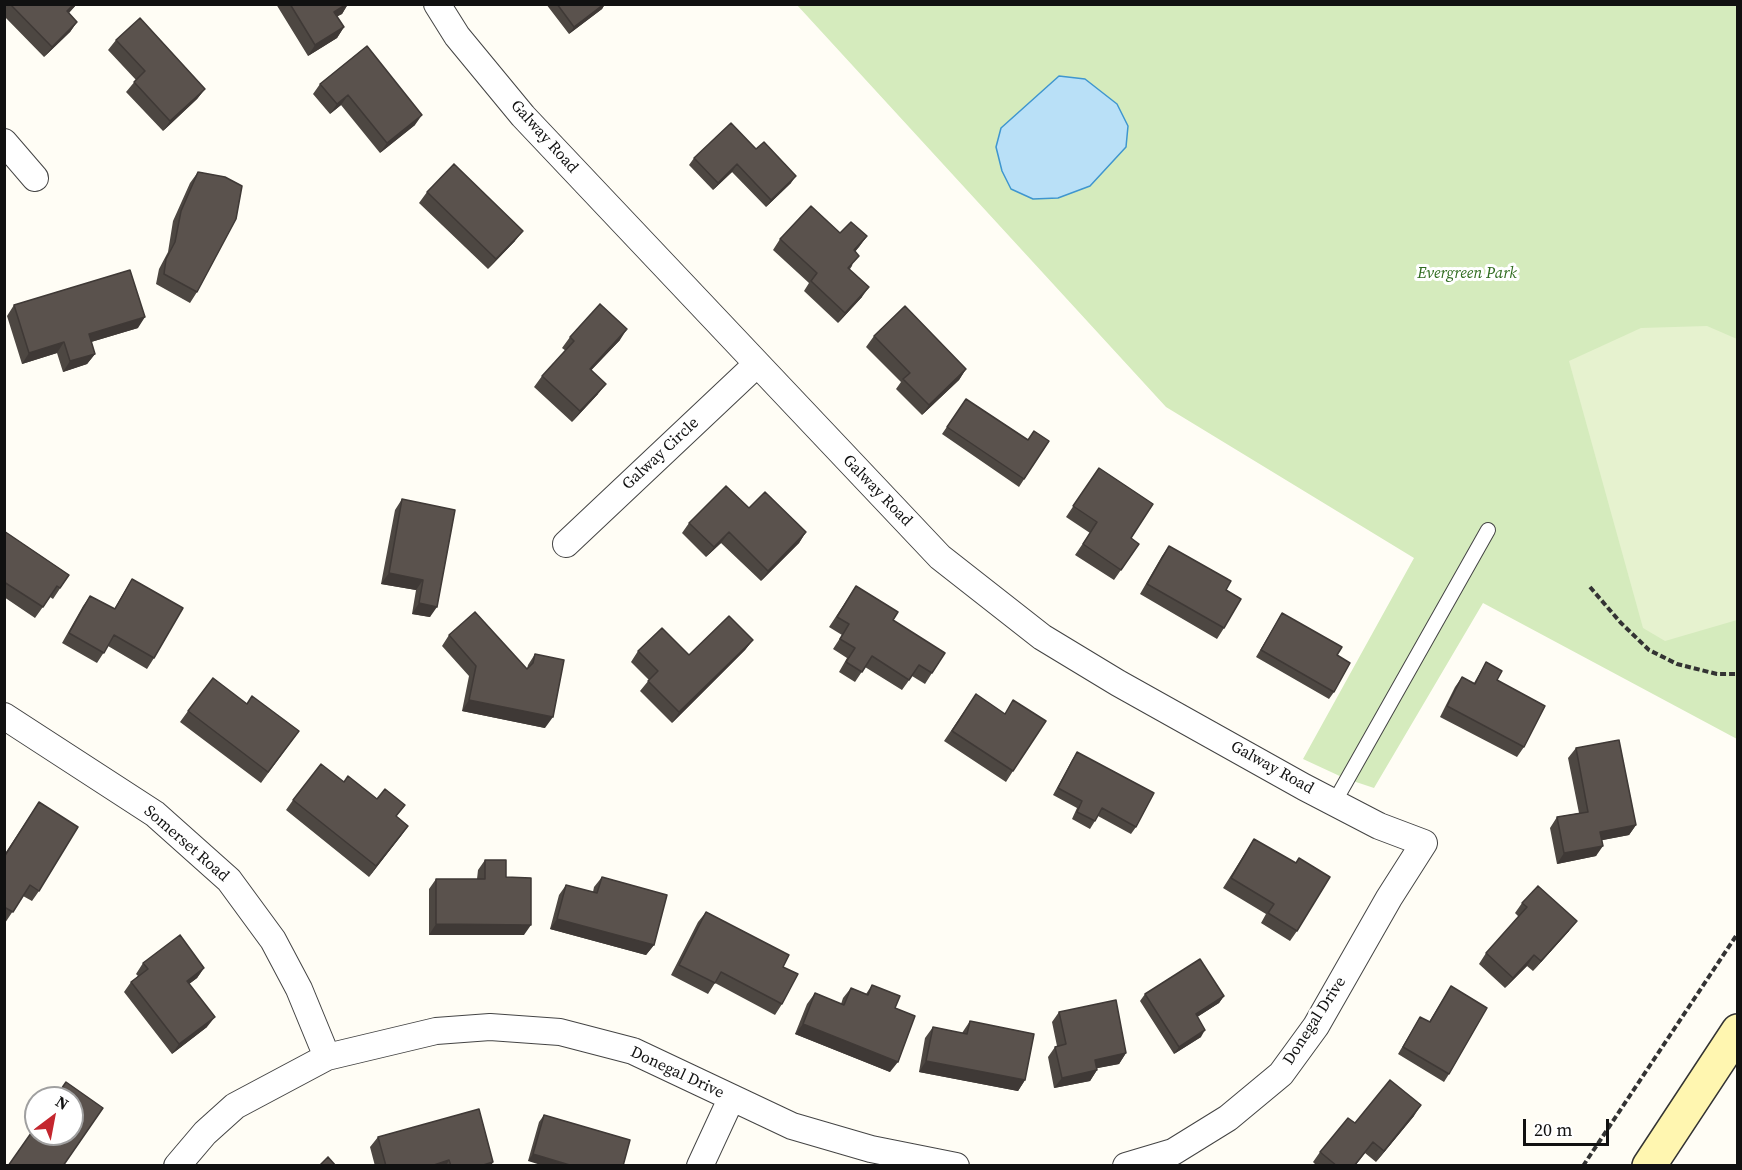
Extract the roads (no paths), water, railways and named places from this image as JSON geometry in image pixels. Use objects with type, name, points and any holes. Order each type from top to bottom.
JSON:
[{"type":"main road","points":[[1649,1166],[1737,1031]]},
{"type":"street","name":"Galway Road","points":[[437,4],[457,36],[523,116],[940,557],[1042,637],[1118,683],[1379,826],[1424,843]]},
{"type":"street","points":[[4,142],[35,178]]},
{"type":"street","name":"Galway Circle","points":[[566,544],[756,364]]},
{"type":"street","name":"Somerset Road","points":[[4,716],[155,814],[229,880],[273,940],[299,989],[327,1057]]},
{"type":"street","name":"Donegal Drive","points":[[1126,1166],[1173,1152],[1228,1118],[1281,1074],[1316,1026],[1389,898],[1424,843]]},
{"type":"street","name":"Donegal Drive","points":[[177,1166],[205,1133],[235,1106],[327,1057],[436,1031],[490,1027],[560,1032],[633,1051],[792,1126],[871,1149],[956,1166]]},
{"type":"street","points":[[700,1166],[731,1099]]},
{"type":"lane","points":[[1335,801],[1488,530]]},
{"type":"water","points":[[1059,76],[1085,79],[1117,104],[1128,126],[1126,147],[1090,186],[1058,198],[1033,199],[1011,189],[1002,171],[996,147],[1001,128]]},
{"type":"park label","name":"Evergreen Park","points":[[1467,274]]}]
